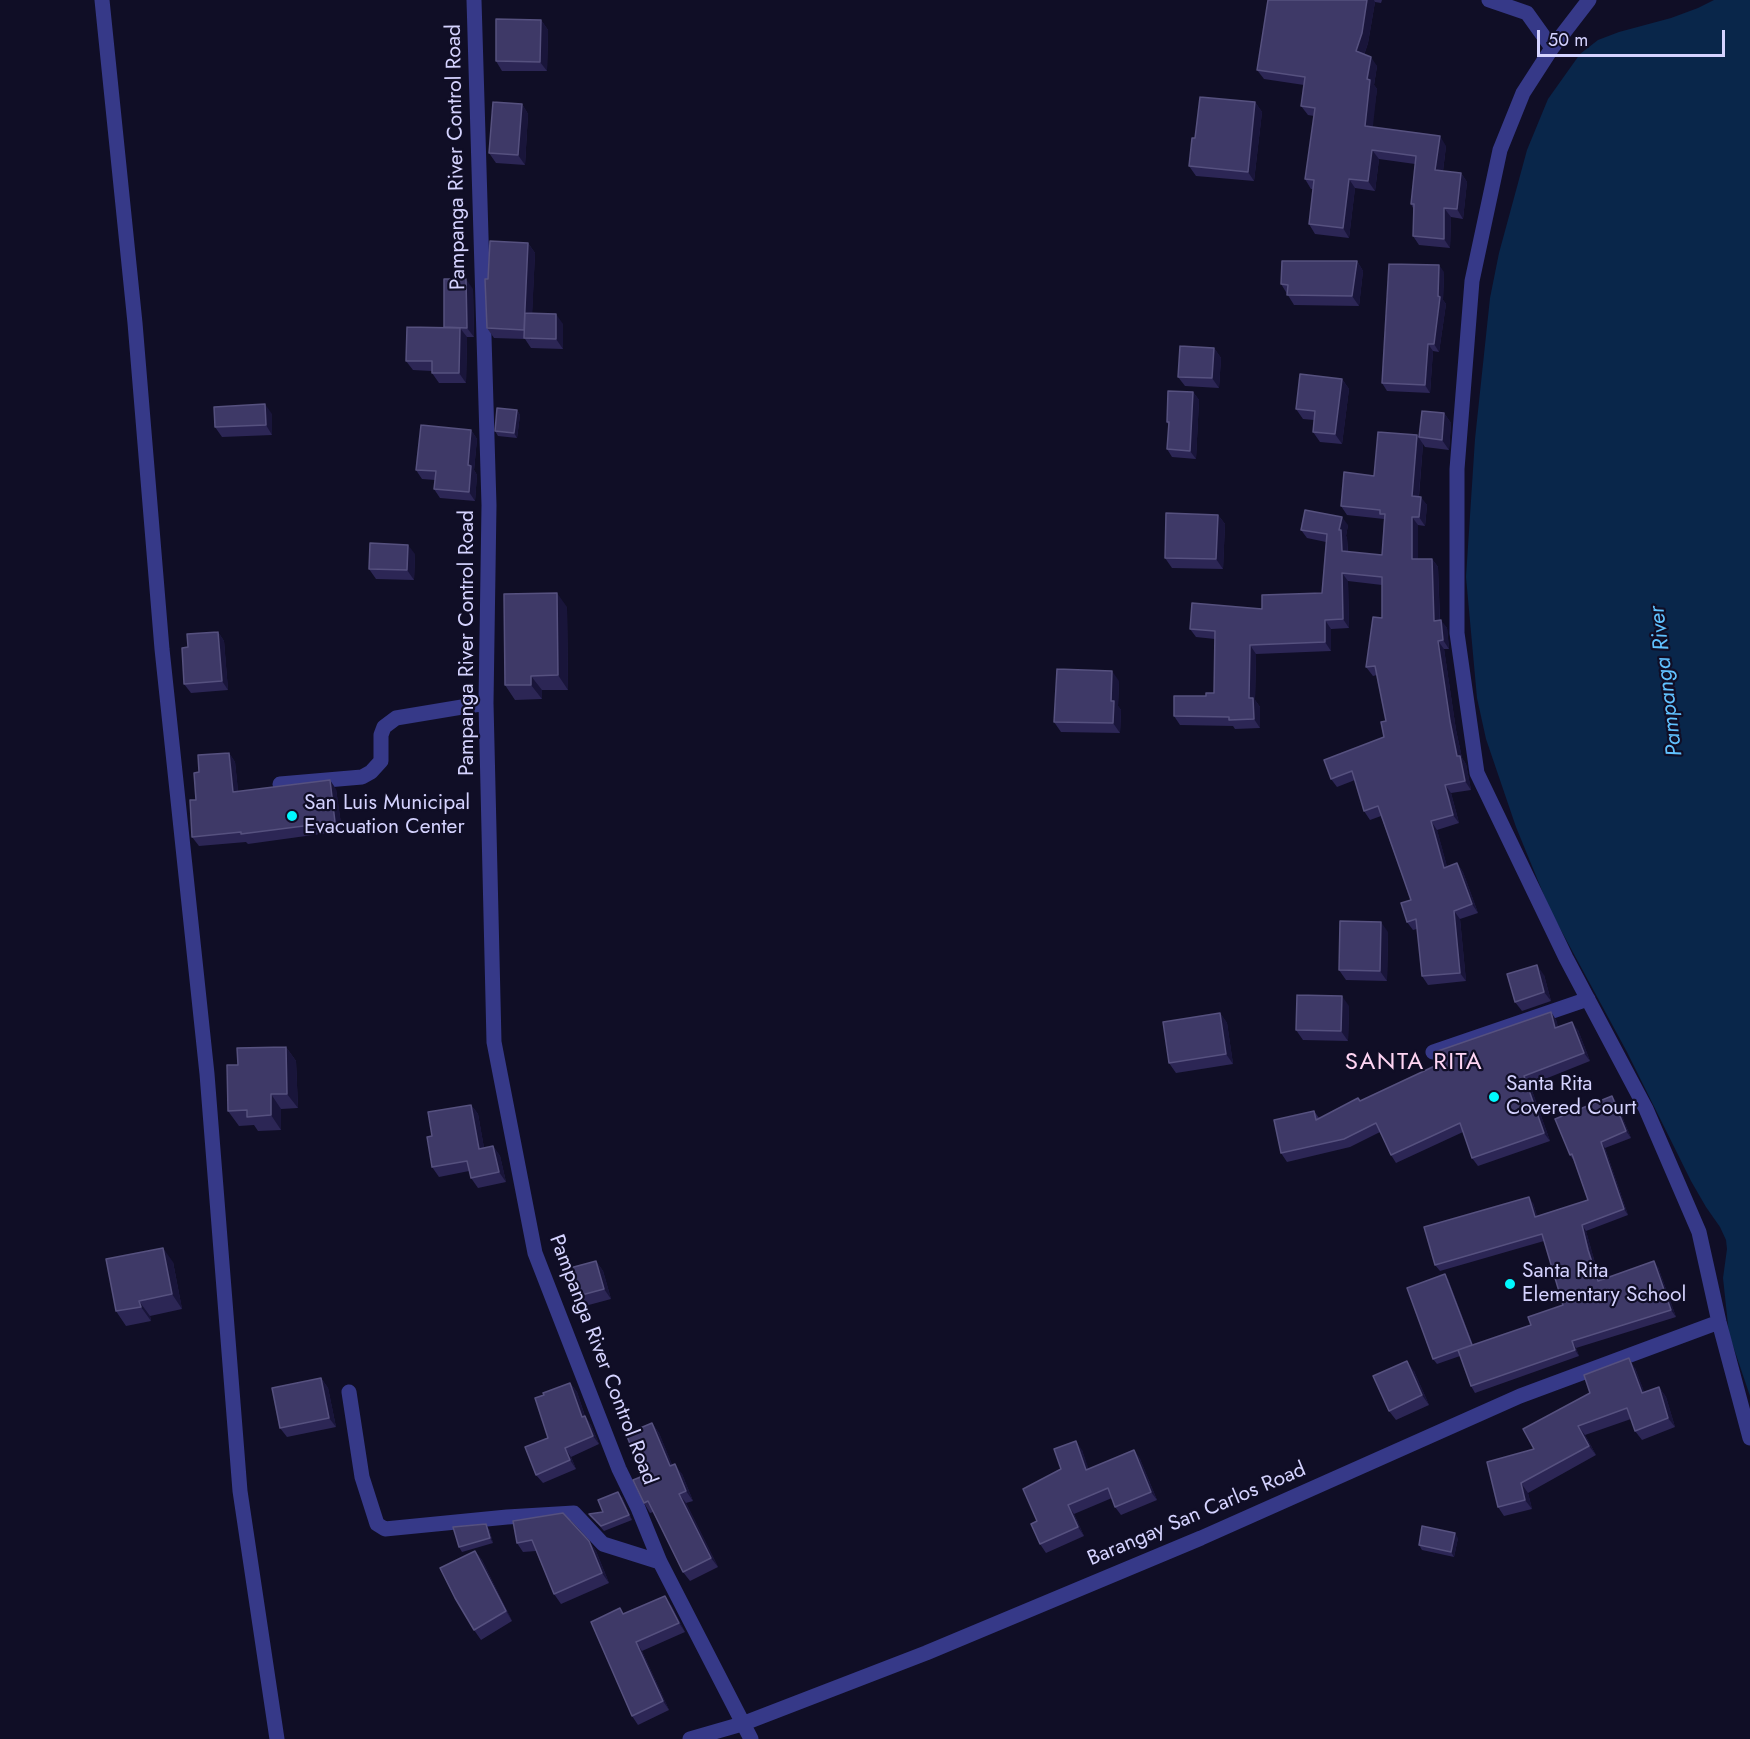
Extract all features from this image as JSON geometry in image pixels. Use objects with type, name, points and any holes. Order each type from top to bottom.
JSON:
[{"type":"street","points":[[102,0],[135,323],[162,649],[207,1074],[240,1491],[277,1739]]},
{"type":"street","name":"Pampanga River Control Road","points":[[474,0],[489,505],[486,703],[494,1042],[539,1264],[619,1469],[660,1562],[751,1739]]},
{"type":"street","points":[[1489,0],[1527,13],[1552,48]]},
{"type":"street","points":[[1589,0],[1552,48],[1523,93],[1500,150],[1472,281],[1457,469],[1457,633],[1477,773],[1588,999],[1646,1109],[1699,1232],[1719,1322],[1750,1438]]},
{"type":"street","points":[[280,784],[362,777],[371,772],[381,761],[381,735],[389,722],[396,718],[486,703]]},
{"type":"street","points":[[1433,1052],[1588,999]]},
{"type":"street","name":"Barangay San Carlos Road","points":[[690,1739],[742,1724],[926,1653],[1168,1551],[1520,1396],[1719,1322]]},
{"type":"street","points":[[349,1392],[362,1477],[377,1524],[385,1529],[574,1513],[603,1544],[660,1562]]},
{"type":"water","name":"Pampanga River","points":[[1714,0],[1750,0],[1750,1396],[1729,1334],[1723,1278],[1726,1240],[1691,1181],[1627,1052],[1550,910],[1516,827],[1486,739],[1477,698],[1466,577],[1475,439],[1490,298],[1499,253],[1527,150],[1548,99],[1580,54],[1598,40],[1671,18]]},
{"type":"building","points":[[1268,0],[1367,0],[1362,33],[1356,51],[1371,57],[1367,79],[1370,80],[1365,126],[1440,136],[1435,170],[1461,173],[1457,209],[1444,208],[1444,239],[1413,236],[1414,204],[1411,204],[1416,156],[1372,150],[1368,181],[1349,179],[1343,228],[1309,224],[1314,180],[1305,179],[1315,108],[1301,106],[1305,77],[1257,70]]},
{"type":"building","points":[[496,19],[541,20],[540,62],[496,61]]},
{"type":"building","points":[[1200,97],[1255,102],[1248,172],[1189,166]]},
{"type":"building","points":[[493,102],[522,104],[518,155],[489,153]]},
{"type":"building","points":[[490,241],[528,243],[524,330],[487,328],[485,279],[488,279]]},
{"type":"building","points":[[1282,261],[1357,261],[1352,296],[1287,295],[1288,285],[1281,284]]},
{"type":"building","points":[[1389,264],[1439,265],[1438,296],[1440,297],[1434,344],[1428,344],[1425,385],[1382,383]]},
{"type":"building","points":[[444,279],[466,279],[467,328],[444,327]]},
{"type":"building","points":[[525,313],[556,314],[556,339],[524,338]]},
{"type":"building","points":[[407,327],[460,328],[459,373],[432,373],[432,361],[406,361]]},
{"type":"building","points":[[1180,346],[1214,348],[1212,378],[1178,377]]},
{"type":"building","points":[[1300,374],[1342,379],[1335,434],[1313,432],[1315,411],[1296,409]]},
{"type":"building","points":[[1168,391],[1193,392],[1190,451],[1167,449]]},
{"type":"building","points":[[265,404],[266,425],[215,427],[214,407]]},
{"type":"building","points":[[497,408],[517,410],[514,433],[495,431]]},
{"type":"building","points":[[1422,411],[1444,413],[1442,440],[1419,437]]},
{"type":"building","points":[[421,425],[471,430],[468,465],[471,466],[469,492],[434,489],[436,471],[416,470]]},
{"type":"building","points":[[1378,432],[1417,435],[1412,496],[1421,497],[1419,517],[1412,517],[1412,559],[1432,559],[1434,621],[1441,620],[1443,640],[1438,641],[1450,721],[1465,781],[1445,785],[1453,815],[1431,821],[1444,868],[1457,863],[1472,904],[1454,911],[1460,973],[1422,976],[1416,919],[1407,922],[1401,903],[1411,900],[1378,806],[1364,811],[1352,771],[1331,779],[1324,760],[1384,737],[1381,722],[1386,721],[1375,666],[1366,667],[1373,617],[1382,618],[1382,577],[1342,573],[1343,619],[1325,620],[1325,642],[1250,645],[1249,698],[1253,698],[1254,719],[1229,720],[1229,717],[1174,716],[1174,696],[1206,696],[1206,693],[1214,693],[1215,631],[1190,629],[1192,603],[1262,609],[1262,595],[1322,593],[1327,534],[1301,530],[1305,510],[1342,517],[1339,530],[1341,530],[1342,551],[1382,555],[1385,514],[1380,514],[1380,510],[1341,506],[1344,472],[1374,476]]},
{"type":"building","points":[[1166,513],[1218,515],[1216,559],[1165,558]]},
{"type":"building","points":[[370,543],[408,545],[407,570],[369,569]]},
{"type":"building","points":[[557,593],[558,675],[531,676],[531,685],[505,685],[504,594]]},
{"type":"building","points":[[218,632],[222,681],[184,684],[182,648],[188,647],[187,634]]},
{"type":"building","points":[[1057,669],[1112,671],[1113,723],[1054,722]]},
{"type":"building","points":[[229,753],[233,792],[330,780],[335,822],[241,834],[241,832],[192,837],[190,800],[196,800],[194,773],[199,772],[198,755]]},
{"type":"building","points":[[1340,921],[1381,922],[1380,971],[1339,970]]},
{"type":"building","points":[[1537,965],[1544,992],[1515,1002],[1507,974]]},
{"type":"building","points":[[1297,995],[1342,996],[1341,1031],[1296,1030]]},
{"type":"building","points":[[1551,1012],[1555,1028],[1572,1022],[1584,1053],[1524,1076],[1544,1133],[1472,1158],[1460,1123],[1391,1155],[1376,1123],[1344,1139],[1281,1153],[1274,1120],[1314,1111],[1316,1120],[1358,1098],[1360,1101],[1439,1064],[1435,1052]]},
{"type":"building","points":[[1220,1013],[1226,1054],[1169,1063],[1163,1022]]},
{"type":"building","points":[[286,1047],[287,1094],[271,1094],[271,1115],[247,1117],[247,1110],[228,1111],[227,1065],[238,1065],[237,1048]]},
{"type":"building","points":[[1612,1096],[1626,1131],[1601,1142],[1624,1209],[1582,1225],[1588,1250],[1598,1281],[1654,1261],[1671,1310],[1572,1341],[1575,1350],[1471,1386],[1458,1350],[1531,1325],[1528,1317],[1563,1305],[1542,1234],[1435,1265],[1424,1227],[1529,1197],[1535,1217],[1588,1200],[1572,1154],[1570,1155],[1555,1119]]},
{"type":"building","points":[[471,1105],[479,1149],[493,1146],[499,1172],[471,1178],[467,1161],[432,1167],[427,1137],[432,1136],[428,1112]]},
{"type":"building","points":[[163,1248],[172,1294],[139,1301],[141,1307],[116,1311],[106,1259]]},
{"type":"building","points":[[596,1261],[604,1289],[578,1296],[570,1268]]},
{"type":"building","points":[[1445,1274],[1472,1345],[1433,1359],[1407,1288]]},
{"type":"building","points":[[1629,1358],[1642,1393],[1659,1387],[1668,1418],[1635,1431],[1627,1408],[1578,1426],[1589,1446],[1521,1483],[1525,1500],[1498,1507],[1487,1462],[1534,1449],[1523,1429],[1590,1393],[1584,1375]]},
{"type":"building","points":[[1407,1361],[1422,1395],[1389,1411],[1373,1376]]},
{"type":"building","points":[[321,1378],[329,1418],[280,1428],[272,1388]]},
{"type":"building","points":[[570,1383],[582,1417],[585,1416],[593,1436],[565,1448],[570,1460],[536,1475],[525,1447],[548,1438],[535,1398]]},
{"type":"building","points":[[652,1423],[670,1466],[675,1464],[686,1491],[679,1494],[711,1558],[683,1572],[648,1501],[644,1503],[633,1480],[643,1476],[626,1434]]},
{"type":"building","points":[[1076,1441],[1086,1470],[1134,1450],[1151,1492],[1115,1507],[1108,1488],[1068,1505],[1078,1527],[1040,1544],[1031,1524],[1037,1521],[1023,1489],[1061,1469],[1054,1449]]},
{"type":"building","points":[[618,1492],[629,1515],[601,1526],[589,1514],[603,1512],[598,1500]]},
{"type":"building","points":[[563,1513],[589,1541],[602,1573],[554,1594],[532,1540],[517,1543],[513,1521]]},
{"type":"building","points":[[486,1524],[490,1538],[459,1547],[453,1527]]},
{"type":"building","points":[[1422,1526],[1455,1533],[1451,1552],[1419,1545]]},
{"type":"building","points":[[475,1551],[506,1611],[474,1630],[440,1568]]},
{"type":"building","points":[[665,1596],[679,1623],[636,1642],[663,1701],[632,1716],[591,1622],[620,1608],[623,1614]]},
{"type":"place","name":"San Luis Municipal Evacuation Center","points":[[292,816]]},
{"type":"place","name":"Santa Rita Covered Court","points":[[1494,1097]]},
{"type":"place","name":"Santa Rita Elementary School","points":[[1510,1284]]},
{"type":"district","name":"SANTA RITA","points":[[1414,1063]]}]
